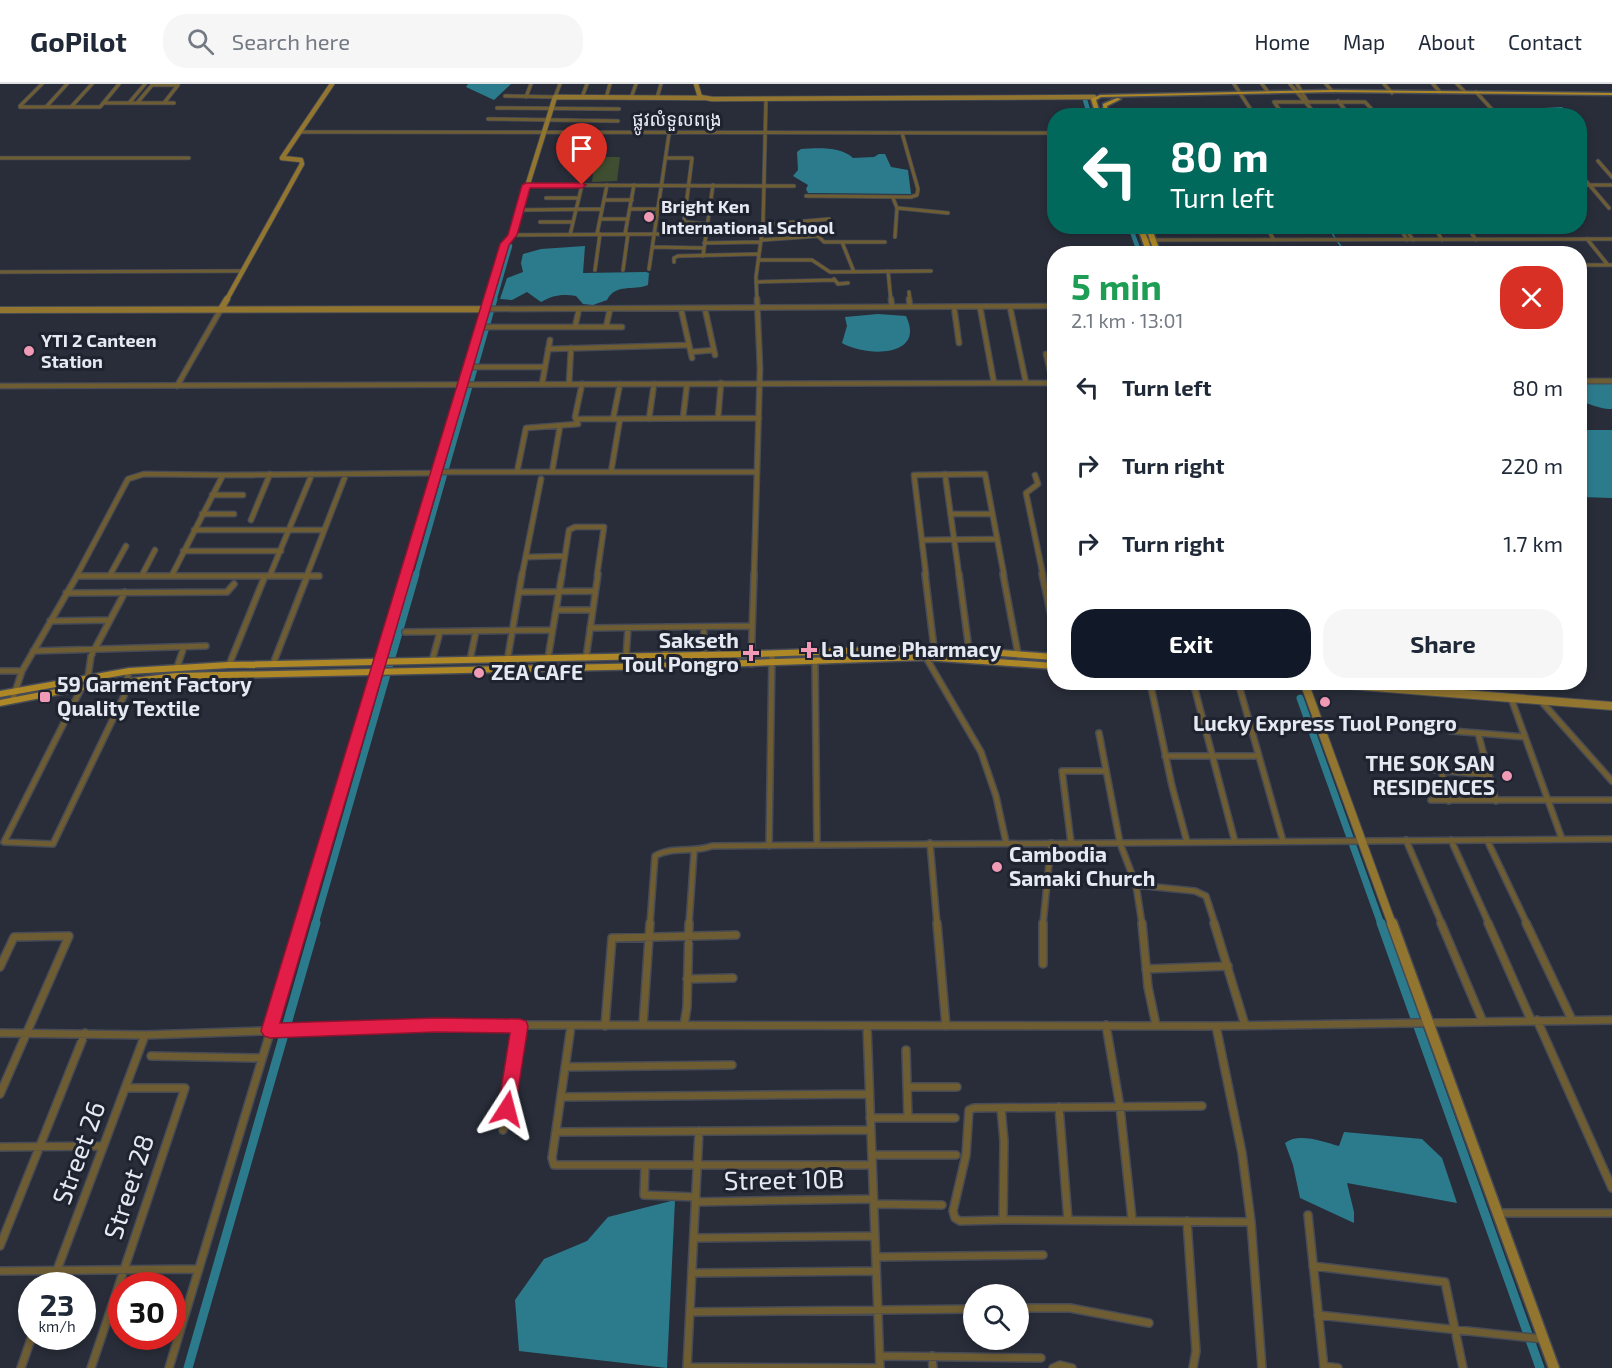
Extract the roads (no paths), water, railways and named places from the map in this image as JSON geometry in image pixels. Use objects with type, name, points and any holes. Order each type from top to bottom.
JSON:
[{"type":"main road","points":[[1096,98],[1332,91],[1612,96]]},
{"type":"main road","points":[[1096,98],[1128,99],[1268,92],[1465,92],[1477,94]]},
{"type":"main road","points":[[1096,98],[1102,108]]},
{"type":"main road","points":[[1096,98],[1098,108]]},
{"type":"main road","points":[[1104,108],[1108,102],[1128,99]]},
{"type":"main road","points":[[1143,234],[1147,246]]},
{"type":"main road","points":[[1151,234],[1155,246]]},
{"type":"main road","points":[[0,694],[13,696],[177,676],[385,671],[507,664],[751,659],[921,648],[1047,656]]},
{"type":"main road","points":[[0,703],[13,696],[88,677],[177,667],[470,660],[507,664],[548,658],[703,655],[751,659]]},
{"type":"main road","points":[[773,658],[815,662],[925,657],[1047,666]]},
{"type":"street","points":[[42,84],[20,107],[99,107],[119,84]]},
{"type":"street","points":[[46,107],[67,84]]},
{"type":"street","points":[[71,107],[92,84]]},
{"type":"street","points":[[177,386],[302,164],[301,160],[281,158],[332,84]]},
{"type":"street","points":[[526,97],[531,84]]},
{"type":"street","points":[[169,1368],[262,1058],[385,671],[440,472],[467,385],[481,327],[490,309],[504,244],[512,235],[542,133],[560,84]]},
{"type":"street","points":[[582,97],[587,84]]},
{"type":"street","points":[[606,98],[610,84]]},
{"type":"street","points":[[631,98],[636,84]]},
{"type":"street","points":[[657,98],[661,84]]},
{"type":"street","points":[[696,84],[699,95],[703,98]]},
{"type":"street","points":[[1234,84],[1250,108]]},
{"type":"street","points":[[1262,84],[1268,92]]},
{"type":"street","points":[[1290,84],[1311,108]]},
{"type":"street","points":[[1298,84],[1299,92]]},
{"type":"street","points":[[1326,84],[1332,91]]},
{"type":"street","points":[[1384,84],[1391,92]]},
{"type":"street","points":[[1433,84],[1440,92]]},
{"type":"street","points":[[1457,84],[1465,92]]},
{"type":"street","points":[[129,103],[144,85],[178,85]]},
{"type":"street","points":[[137,103],[152,85]]},
{"type":"street","points":[[164,103],[178,85]]},
{"type":"street","points":[[1477,94],[1490,108]]},
{"type":"street","points":[[505,96],[766,99],[1096,98]]},
{"type":"street","points":[[751,659],[759,418],[756,282],[763,225],[766,99]]},
{"type":"street","points":[[1338,101],[1344,108]]},
{"type":"street","points":[[1278,108],[1274,102],[1365,102],[1371,108]]},
{"type":"street","points":[[103,103],[174,103]]},
{"type":"street","points":[[497,108],[619,109]]},
{"type":"street","points":[[488,118],[618,121]]},
{"type":"street","name":"ផ្លូវលំទួលពង្រ","points":[[299,132],[1047,133]]},
{"type":"street","points":[[806,196],[893,198],[911,197],[918,193],[902,133]]},
{"type":"street","points":[[649,269],[669,134]]},
{"type":"street","points":[[0,158],[189,158]]},
{"type":"street","points":[[666,158],[692,158],[685,223],[706,224],[710,222],[713,185]]},
{"type":"street","points":[[1598,161],[1612,177]]},
{"type":"street","points":[[1587,183],[1609,208]]},
{"type":"street","points":[[526,185],[794,186]]},
{"type":"street","points":[[570,235],[582,185]]},
{"type":"street","points":[[595,270],[600,219],[607,185]]},
{"type":"street","points":[[623,270],[634,185]]},
{"type":"street","points":[[1589,185],[1612,185]]},
{"type":"street","points":[[546,198],[579,198]]},
{"type":"street","points":[[893,198],[897,208],[895,237]]},
{"type":"street","points":[[604,200],[632,200]]},
{"type":"street","points":[[897,208],[948,213]]},
{"type":"street","points":[[520,210],[602,209]]},
{"type":"street","points":[[630,209],[711,209]]},
{"type":"street","points":[[600,219],[628,219]]},
{"type":"street","points":[[763,225],[829,219]]},
{"type":"street","points":[[540,222],[573,222]]},
{"type":"street","points":[[703,256],[706,224]]},
{"type":"street","points":[[512,235],[676,234]]},
{"type":"street","points":[[1271,234],[1274,240]]},
{"type":"street","points":[[1404,234],[1407,240]]},
{"type":"street","points":[[1409,234],[1413,240]]},
{"type":"street","points":[[1439,234],[1442,240]]},
{"type":"street","points":[[1472,234],[1476,240]]},
{"type":"street","points":[[652,247],[818,236],[824,242],[885,242]]},
{"type":"street","points":[[1145,240],[1612,239]]},
{"type":"street","points":[[1587,240],[1610,265]]},
{"type":"street","points":[[842,242],[854,272]]},
{"type":"street","points":[[674,262],[675,257],[703,256],[812,260],[830,273],[838,284],[848,283]]},
{"type":"street","points":[[1587,265],[1610,265]]},
{"type":"street","points":[[0,272],[243,271]]},
{"type":"street","points":[[888,271],[892,307]]},
{"type":"street","points":[[830,273],[931,271]]},
{"type":"street","points":[[756,282],[834,280]]},
{"type":"street","points":[[909,292],[910,307]]},
{"type":"street","points":[[0,310],[1047,306]]},
{"type":"street","points":[[954,307],[959,343]]},
{"type":"street","points":[[980,307],[994,383]]},
{"type":"street","points":[[1010,307],[1026,383]]},
{"type":"street","points":[[575,327],[579,309]]},
{"type":"street","points":[[606,327],[610,309]]},
{"type":"street","points":[[681,309],[692,358]]},
{"type":"street","points":[[691,352],[715,352],[705,309]]},
{"type":"street","points":[[481,327],[622,327]]},
{"type":"street","points":[[542,384],[550,340]]},
{"type":"street","points":[[548,349],[689,345]]},
{"type":"street","points":[[569,384],[571,348]]},
{"type":"street","points":[[470,367],[512,365],[545,367]]},
{"type":"street","points":[[1587,381],[1612,381]]},
{"type":"street","points":[[0,386],[1047,382]]},
{"type":"street","points":[[516,472],[526,428],[578,424],[576,418],[582,384]]},
{"type":"street","points":[[613,419],[620,384]]},
{"type":"street","points":[[649,418],[654,384]]},
{"type":"street","points":[[683,418],[687,384]]},
{"type":"street","points":[[718,418],[721,384]]},
{"type":"street","points":[[576,418],[759,418]]},
{"type":"street","points":[[611,472],[620,419]]},
{"type":"street","points":[[552,472],[560,426]]},
{"type":"street","points":[[13,696],[22,671],[77,576],[128,479],[144,474],[757,472]]},
{"type":"street","points":[[251,519],[270,474]]},
{"type":"street","points":[[229,665],[267,576],[281,551],[312,474]]},
{"type":"street","points":[[273,664],[345,474]]},
{"type":"street","points":[[945,474],[969,650]]},
{"type":"street","points":[[934,648],[914,475],[985,474],[995,539],[1018,654]]},
{"type":"street","points":[[172,576],[223,475]]},
{"type":"street","points":[[1035,475],[1038,484],[1026,493],[1047,596]]},
{"type":"street","points":[[507,664],[541,479]]},
{"type":"street","points":[[212,495],[243,495]]},
{"type":"street","points":[[202,514],[234,514]]},
{"type":"street","points":[[952,514],[991,514]]},
{"type":"street","points":[[548,658],[571,528],[604,527],[586,658]]},
{"type":"street","points":[[194,530],[324,530]]},
{"type":"street","points":[[922,540],[995,539]]},
{"type":"street","points":[[110,576],[126,546]]},
{"type":"street","points":[[142,576],[155,550]]},
{"type":"street","points":[[183,551],[281,551]]},
{"type":"street","points":[[527,557],[565,556]]},
{"type":"street","points":[[77,576],[319,576]]},
{"type":"street","points":[[66,593],[227,592],[234,584]]},
{"type":"street","points":[[519,592],[595,591]]},
{"type":"street","points":[[88,677],[94,650],[125,592]]},
{"type":"street","points":[[556,610],[592,610]]},
{"type":"street","points":[[50,621],[110,620]]},
{"type":"street","points":[[590,628],[752,626]]},
{"type":"street","points":[[665,656],[667,627]]},
{"type":"street","points":[[703,655],[704,627]]},
{"type":"street","points":[[626,657],[628,628]]},
{"type":"street","points":[[405,632],[552,630]]},
{"type":"street","points":[[470,660],[476,631]]},
{"type":"street","points":[[432,661],[440,632]]},
{"type":"street","points":[[33,651],[206,646]]},
{"type":"street","points":[[177,667],[184,647]]},
{"type":"street","points":[[921,648],[938,684],[967,725],[988,772],[1006,842]]},
{"type":"street","points":[[770,846],[773,658]]},
{"type":"street","points":[[815,662],[817,845]]},
{"type":"street","points":[[0,671],[22,671]]},
{"type":"street","points":[[82,687],[4,842],[53,844],[124,696],[129,671]]},
{"type":"street","points":[[1152,690],[1165,756],[1187,842]]},
{"type":"street","points":[[1195,690],[1235,842]]},
{"type":"street","points":[[1240,690],[1284,841]]},
{"type":"street","points":[[1307,690],[1358,840],[1497,1213],[1540,1339],[1554,1368]]},
{"type":"street","points":[[1412,690],[1612,706]]},
{"type":"street","points":[[1511,698],[1562,839]]},
{"type":"street","points":[[1541,700],[1612,781]]},
{"type":"street","points":[[1451,731],[1525,737]]},
{"type":"street","points":[[1099,733],[1120,843],[1136,885],[1146,948],[1146,969],[1156,1025]]},
{"type":"street","points":[[1478,733],[1497,801]]},
{"type":"street","points":[[1165,756],[1258,756]]},
{"type":"street","points":[[1426,769],[1488,775]]},
{"type":"street","points":[[1441,770],[1449,801]]},
{"type":"street","points":[[1071,843],[1060,776],[1062,771],[1106,771]]},
{"type":"street","points":[[1431,800],[1612,800]]},
{"type":"street","points":[[643,1025],[655,856],[661,851],[694,852],[712,846],[1006,842],[1612,839]]},
{"type":"street","points":[[1406,840],[1482,1022]]},
{"type":"street","points":[[1451,840],[1612,1188]]},
{"type":"street","points":[[1487,840],[1572,1020]]},
{"type":"street","points":[[930,843],[946,1026]]},
{"type":"street","points":[[1043,964],[1043,908],[1047,891],[1051,843]]},
{"type":"street","points":[[684,1025],[694,852]]},
{"type":"street","points":[[1136,885],[1202,893],[1206,896],[1245,1025]]},
{"type":"street","points":[[605,1026],[612,938],[736,935]]},
{"type":"street","points":[[0,967],[14,937],[69,936],[0,1094]]},
{"type":"street","points":[[1146,969],[1228,966]]},
{"type":"street","points":[[687,979],[733,978]]},
{"type":"street","points":[[0,1034],[145,1035],[436,1025],[1216,1026],[1612,1020]]},
{"type":"street","points":[[1106,1025],[1120,1107],[1132,1219]]},
{"type":"street","points":[[503,1130],[520,1026]]},
{"type":"street","points":[[571,1026],[552,1158],[554,1165],[872,1165]]},
{"type":"street","points":[[699,1131],[687,1367],[880,1368],[867,1026]]},
{"type":"street","points":[[1216,1026],[1242,1153],[1251,1222],[1262,1368]]},
{"type":"street","points":[[0,1246],[85,1033]]},
{"type":"street","name":"Street 26","points":[[57,1271],[145,1035]]},
{"type":"street","points":[[906,1050],[908,1118]]},
{"type":"street","points":[[152,1056],[262,1058]]},
{"type":"street","points":[[565,1067],[732,1065]]},
{"type":"street","points":[[907,1087],[957,1087]]},
{"type":"street","points":[[125,1088],[185,1088]]},
{"type":"street","name":"Street 28","points":[[91,1368],[185,1088]]},
{"type":"street","points":[[561,1097],[870,1094]]},
{"type":"street","points":[[1059,1107],[1068,1220]]},
{"type":"street","points":[[1202,1107],[974,1108],[969,1110],[966,1155],[953,1211],[955,1218],[960,1221],[1132,1219],[1251,1222]]},
{"type":"street","points":[[1001,1108],[1004,1142],[1003,1220]]},
{"type":"street","points":[[870,1118],[955,1118]]},
{"type":"street","points":[[557,1132],[871,1130]]},
{"type":"street","points":[[0,1148],[104,1146]]},
{"type":"street","points":[[872,1155],[956,1155]]},
{"type":"street","name":"Street 10B","points":[[645,1166],[644,1195],[696,1200],[942,1204]]},
{"type":"street","points":[[1497,1213],[1612,1213]]},
{"type":"street","points":[[1308,1215],[1324,1367],[1338,1368]]},
{"type":"street","points":[[1187,1221],[1196,1351],[1193,1368]]},
{"type":"street","points":[[694,1238],[875,1236]]},
{"type":"street","points":[[876,1257],[1042,1255]]},
{"type":"street","points":[[1313,1266],[1445,1282],[1449,1290],[1463,1368]]},
{"type":"street","points":[[0,1271],[199,1269]]},
{"type":"street","points":[[692,1273],[876,1271]]},
{"type":"street","points":[[1029,1308],[1070,1308],[1149,1323]]},
{"type":"street","points":[[690,1312],[963,1309]]},
{"type":"street","points":[[1318,1315],[1540,1339]]},
{"type":"street","points":[[21,1368],[27,1350]]},
{"type":"street","points":[[880,1356],[1041,1358]]},
{"type":"street","points":[[932,1356],[933,1368]]},
{"type":"street","points":[[1053,1368],[1060,1365],[1072,1368]]},
{"type":"water","points":[[468,84],[511,84],[494,100],[466,87]]},
{"type":"water","points":[[821,148],[842,151],[853,158],[885,154],[891,167],[908,170],[911,194],[808,193],[806,189],[808,185],[793,176],[798,170],[797,152],[801,149]]},
{"type":"water","points":[[585,246],[583,273],[646,272],[649,273],[648,285],[620,289],[607,300],[593,305],[583,304],[576,296],[566,295],[554,296],[541,302],[527,292],[512,300],[500,299],[507,278],[523,272],[521,263],[523,254],[541,249]]},
{"type":"water","points":[[878,314],[906,316],[910,330],[908,340],[901,347],[878,352],[852,348],[842,343],[847,326],[845,317]]},
{"type":"water","points":[[1587,383],[1612,383],[1612,409],[1588,404]]},
{"type":"water","points":[[1587,430],[1612,430],[1612,498],[1587,497]]},
{"type":"water","points":[[1344,1132],[1422,1139],[1442,1158],[1457,1203],[1347,1183],[1354,1212],[1354,1223],[1300,1198],[1293,1165],[1285,1143],[1304,1138],[1339,1146]]},
{"type":"water","points":[[675,1200],[667,1368],[519,1351],[515,1300],[544,1259],[587,1241],[608,1217]]},
{"type":"waterway","points":[[1085,100],[1088,108]]},
{"type":"waterway","points":[[1133,234],[1137,246]]},
{"type":"waterway","points":[[1333,234],[1335,238]]},
{"type":"waterway","points":[[1338,242],[1341,246]]},
{"type":"waterway","points":[[494,301],[510,246]]},
{"type":"waterway","points":[[416,575],[495,299]]},
{"type":"waterway","points":[[315,924],[416,574]]},
{"type":"waterway","points":[[1300,698],[1381,924]]},
{"type":"waterway","points":[[188,1368],[316,923]]},
{"type":"waterway","points":[[1381,923],[1540,1368]]},
{"type":"place","name":"Bright Ken International School","points":[[649,217]]},
{"type":"place","name":"YTI 2 Canteen Station","points":[[29,351]]},
{"type":"place","name":"La Lune Pharmacy","points":[[809,650]]},
{"type":"place","name":"Sakseth Toul Pongro","points":[[751,653]]},
{"type":"place","name":"ZEA CAFE","points":[[479,673]]},
{"type":"place","name":"59 Garment Factory Quality Textile","points":[[45,697]]},
{"type":"place","name":"Lucky Express Tuol Pongro","points":[[1325,702]]},
{"type":"place","name":"THE SOK SAN RESIDENCES","points":[[1507,776]]},
{"type":"place","name":"Cambodia Samaki Church","points":[[997,867]]}]
